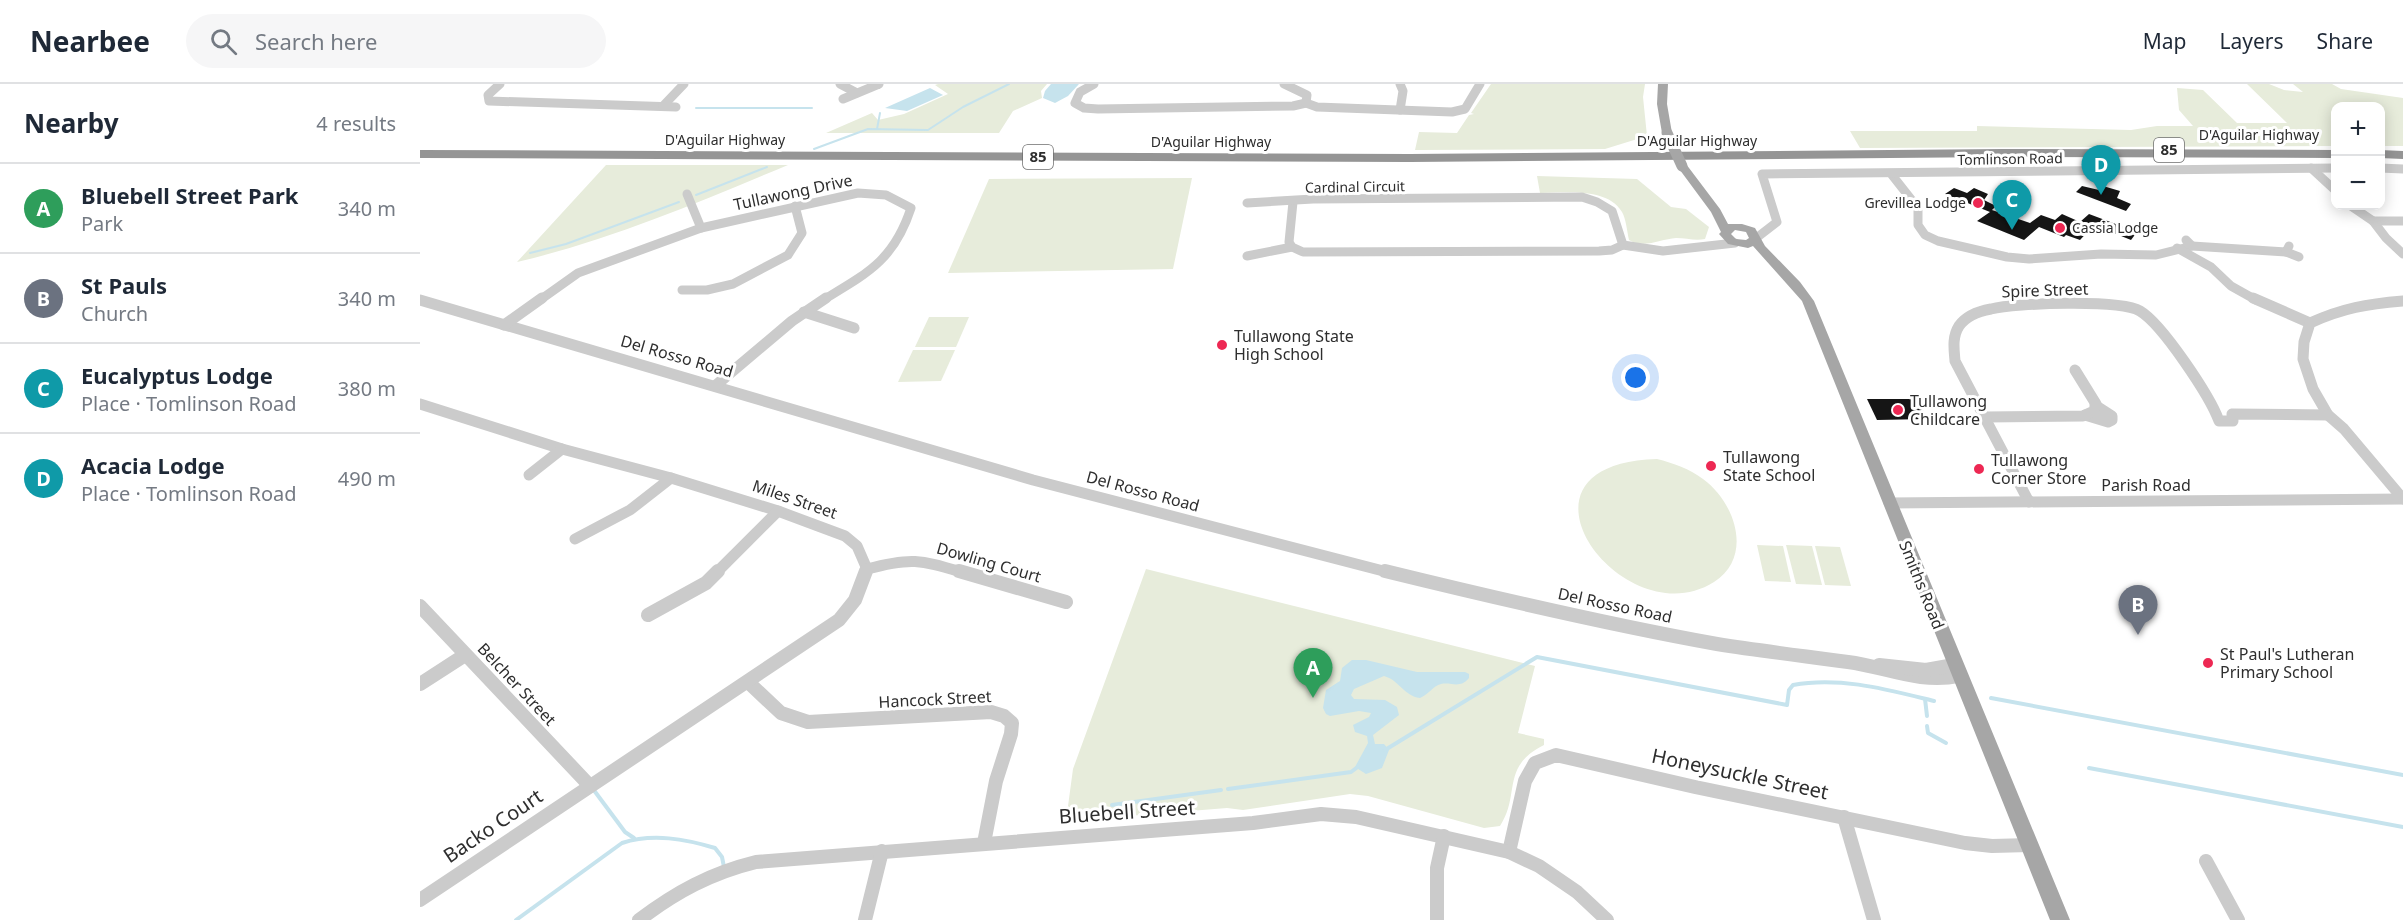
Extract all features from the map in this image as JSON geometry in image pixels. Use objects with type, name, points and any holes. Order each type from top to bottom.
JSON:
[{"type":"highway","name":"D'Aguilar Highway","points":[[420,154],[1410,158],[2331,152]]},
{"type":"highway","points":[[2385,153],[2403,153]]},
{"type":"main road","points":[[1664,84],[1662,104],[1667,133],[1682,166],[1716,211],[1731,239],[1748,244],[1755,239]]},
{"type":"main road","points":[[1716,211],[1744,228]]},
{"type":"main road","points":[[1731,239],[1732,227],[1744,228]]},
{"type":"main road","name":"Smiths Road","points":[[1744,228],[1754,233],[1755,239],[1770,260]]},
{"type":"main road","name":"Smiths Road","points":[[1731,239],[1770,260],[1798,284],[1808,301],[1956,670],[2060,920]]},
{"type":"street","points":[[500,84],[488,95],[488,100],[676,107]]},
{"type":"street","points":[[663,106],[684,84]]},
{"type":"street","points":[[840,84],[857,93]]},
{"type":"street","points":[[843,99],[879,84]]},
{"type":"street","points":[[1095,84],[1080,92],[1075,104],[1084,108],[1098,109],[1293,106],[1306,103],[1317,107],[1452,112],[1465,109],[1480,84]]},
{"type":"street","points":[[1284,84],[1307,95],[1306,103]]},
{"type":"street","points":[[1400,84],[1404,91],[1400,110]]},
{"type":"street","points":[[2311,168],[2331,186]]},
{"type":"street","name":"Tomlinson Road","points":[[1772,213],[1762,174],[1892,175],[2331,168]]},
{"type":"street","points":[[2385,168],[2403,169]]},
{"type":"street","points":[[1892,175],[1918,208],[1918,225],[1925,235],[1938,241],[2007,257],[2029,259],[2078,255],[2156,255],[2189,243],[2287,249],[2300,257]]},
{"type":"street","name":"Tullawong Drive","points":[[504,325],[579,273],[701,228],[858,193],[882,193],[899,198],[911,208],[907,223],[892,252],[876,268],[804,312],[715,386]]},
{"type":"street","points":[[687,194],[701,228]]},
{"type":"street","name":"Cardinal Circuit","points":[[1292,247],[1289,242],[1293,202],[1313,199],[1582,197],[1597,202],[1612,211],[1623,245]]},
{"type":"street","points":[[1247,203],[1263,199],[1293,202]]},
{"type":"street","points":[[682,290],[707,290],[734,284],[788,255],[802,232],[795,206]]},
{"type":"street","points":[[2357,210],[2373,221],[2386,238],[2403,254]]},
{"type":"street","points":[[1744,228],[1768,222],[1772,213],[1776,218],[1776,224],[1755,239]]},
{"type":"street","points":[[2373,221],[2403,220]]},
{"type":"street","points":[[1247,256],[1292,247],[1303,252],[1599,251],[1612,250],[1623,245],[1638,250],[1711,248],[1731,239]]},
{"type":"street","points":[[2177,248],[2211,267],[2231,286],[2248,296],[2310,323],[2336,311],[2358,305],[2403,301]]},
{"type":"street","name":"Del Rosso Road","points":[[420,300],[1089,495],[1374,569],[1591,619],[1731,647],[1869,665],[1896,674],[1933,680],[1956,670]]},
{"type":"street","name":"Spire Street","points":[[2028,502],[1955,361],[1952,342],[1958,327],[1965,320],[1985,310],[2006,306],[2120,304],[2136,309],[2149,318],[2214,405],[2232,414],[2328,415]]},
{"type":"street","points":[[804,312],[854,328]]},
{"type":"street","points":[[2310,323],[2309,333],[2304,342],[2303,359],[2308,377],[2328,415],[2344,429],[2403,499]]},
{"type":"street","points":[[2075,370],[2095,405],[2112,416],[2112,420],[2099,421],[2085,415]]},
{"type":"street","name":"Miles Street","points":[[420,404],[562,449],[670,478],[778,511],[845,536],[857,546],[867,569]]},
{"type":"street","points":[[1986,417],[2085,415],[2094,411],[2095,405]]},
{"type":"street","points":[[529,474],[562,449]]},
{"type":"street","points":[[575,539],[630,510],[670,478]]},
{"type":"street","name":"Parish Road","points":[[1890,503],[2403,499]]},
{"type":"street","points":[[648,615],[706,583],[778,511]]},
{"type":"street","name":"Dowling Court","points":[[867,569],[901,560],[920,560],[1066,602]]},
{"type":"street","points":[[590,786],[839,620],[855,600],[867,569]]},
{"type":"street","name":"Belcher Street","points":[[420,606],[590,786]]},
{"type":"street","points":[[420,684],[465,655]]},
{"type":"street","name":"Hancock Street","points":[[748,682],[775,711],[786,717],[808,722],[991,712],[1004,716],[1012,723],[1011,735],[996,781],[984,843]]},
{"type":"street","name":"Honeysuckle Street","points":[[1509,852],[1525,781],[1535,763],[1556,755],[1695,787],[1978,845],[2030,845]]},
{"type":"street","name":"Backo Court","points":[[420,900],[590,786]]},
{"type":"street","name":"Bluebell Street","points":[[639,920],[682,889],[724,869],[756,862],[1253,823],[1321,814],[1356,816],[1509,852],[1539,866],[1576,892],[1607,920]]},
{"type":"street","points":[[1844,817],[1874,920]]},
{"type":"street","points":[[1437,920],[1437,868],[1444,836]]},
{"type":"street","points":[[865,920],[882,851]]},
{"type":"street","points":[[2206,861],[2238,920]]},
{"type":"green space","points":[[1047,84],[1041,91],[1042,98],[1013,111],[999,133],[826,133],[872,113],[878,120],[904,114],[948,94],[935,85]]},
{"type":"green space","points":[[1491,84],[1645,84],[1643,97],[1647,136],[1605,149],[1415,150],[1419,132],[1457,133],[1469,115],[1474,114],[1471,113]]},
{"type":"green space","points":[[2247,84],[2269,84],[2284,90],[2303,92],[2293,84],[2332,84],[2341,89],[2403,98],[2403,146],[2385,146],[2385,102],[2331,102],[2331,146],[1860,148],[1850,131],[1977,131],[1977,126],[2131,130],[2157,126],[2193,126],[2179,110],[2177,88],[2203,90],[2237,123],[2287,123]]},
{"type":"green space","points":[[606,165],[788,165],[621,231],[517,262]]},
{"type":"green space","points":[[1537,176],[1637,179],[1671,207],[1686,209],[1709,227],[1705,239],[1676,238],[1647,244],[1635,243],[1629,240],[1622,212],[1615,204],[1606,198],[1584,193],[1540,193]]},
{"type":"green space","points":[[1192,178],[1173,269],[948,273],[989,179]]},
{"type":"green space","points":[[929,317],[969,317],[956,347],[915,347]]},
{"type":"green space","points":[[913,350],[955,350],[941,381],[898,382]]},
{"type":"green space","points":[[1657,459],[1675,464],[1703,479],[1724,501],[1736,530],[1737,544],[1734,559],[1726,571],[1714,582],[1679,593],[1644,588],[1613,569],[1590,544],[1579,515],[1584,488],[1608,468]]},
{"type":"green space","points":[[1757,545],[1783,546],[1791,582],[1765,581]]},
{"type":"green space","points":[[1786,545],[1812,546],[1822,585],[1796,584]]},
{"type":"green space","points":[[1815,546],[1840,547],[1851,586],[1825,585]]},
{"type":"green space","points":[[1146,569],[1535,666],[1518,733],[1544,739],[1544,745],[1530,753],[1516,772],[1510,803],[1500,826],[1484,828],[1368,796],[1350,794],[1243,810],[1227,808],[1066,821],[1073,769]]},
{"type":"water","points":[[1051,84],[1079,84],[1068,96],[1055,103],[1043,98]]},
{"type":"water","points":[[930,88],[943,95],[907,111],[885,108]]},
{"type":"water","points":[[1352,660],[1366,660],[1417,672],[1465,672],[1469,674],[1469,678],[1459,684],[1438,685],[1420,698],[1414,697],[1384,676],[1354,689],[1351,695],[1354,699],[1385,700],[1397,707],[1399,715],[1373,735],[1375,744],[1384,744],[1389,750],[1382,768],[1366,774],[1355,767],[1368,743],[1367,736],[1355,732],[1353,725],[1369,717],[1371,713],[1359,711],[1330,716],[1323,708],[1326,690],[1340,681],[1342,668]]},
{"type":"building","points":[[2082,186],[2099,190],[2103,186],[2120,191],[2117,198],[2131,204],[2126,211],[2076,192]]},
{"type":"building","points":[[1954,188],[1967,193],[1974,188],[1988,194],[1984,200],[1996,206],[1992,210],[2030,223],[2041,215],[2055,220],[2062,214],[2080,222],[2089,214],[2137,232],[2131,240],[2094,225],[2080,240],[2066,235],[2064,237],[2039,227],[2024,240],[1977,221],[1990,212],[1945,194]]},
{"type":"building","name":"Tullawong Childcare","points":[[1867,399],[1918,399],[1927,419],[1877,420]]},
{"type":"waterway","points":[[814,149],[868,129],[928,130],[963,107],[1009,84]]},
{"type":"waterway","points":[[696,108],[812,108]]},
{"type":"waterway","points":[[877,129],[880,113]]},
{"type":"waterway","points":[[696,195],[767,167]]},
{"type":"waterway","points":[[530,253],[566,244],[679,202]]},
{"type":"waterway","points":[[1385,750],[1537,657],[1787,705],[1789,690],[1793,685],[1829,682],[1864,686],[1934,701]]},
{"type":"waterway","points":[[1991,698],[2403,775]]},
{"type":"waterway","points":[[1925,699],[1927,716]]},
{"type":"waterway","points":[[1927,726],[1928,733],[1946,743]]},
{"type":"waterway","points":[[1228,789],[1351,772],[1359,766]]},
{"type":"waterway","points":[[2089,768],[2403,827]]},
{"type":"waterway","points":[[593,789],[625,832],[634,838]]},
{"type":"waterway","points":[[1112,805],[1221,790]]},
{"type":"waterway","points":[[516,920],[622,843],[645,838],[669,838],[692,842],[715,848],[722,857],[724,867]]},
{"type":"place","name":"Acacia Lodge","points":[[2101,195]]},
{"type":"place","name":"Grevillea Lodge","points":[[1978,203]]},
{"type":"place","name":"Cassia Lodge","points":[[2060,228]]},
{"type":"place","name":"Eucalyptus Lodge","points":[[2012,230]]},
{"type":"place","name":"Tullawong State High School","points":[[1222,345]]},
{"type":"place","name":"Tullawong Childcare","points":[[1898,410]]},
{"type":"place","name":"Tullawong State School","points":[[1711,466]]},
{"type":"place","name":"Tullawong Corner Store","points":[[1979,469]]},
{"type":"place","name":"St Pauls","points":[[2138,635]]},
{"type":"place","name":"St Paul's Lutheran Primary School","points":[[2208,663]]},
{"type":"place","name":"Bluebell Street Park","points":[[1313,698]]}]
